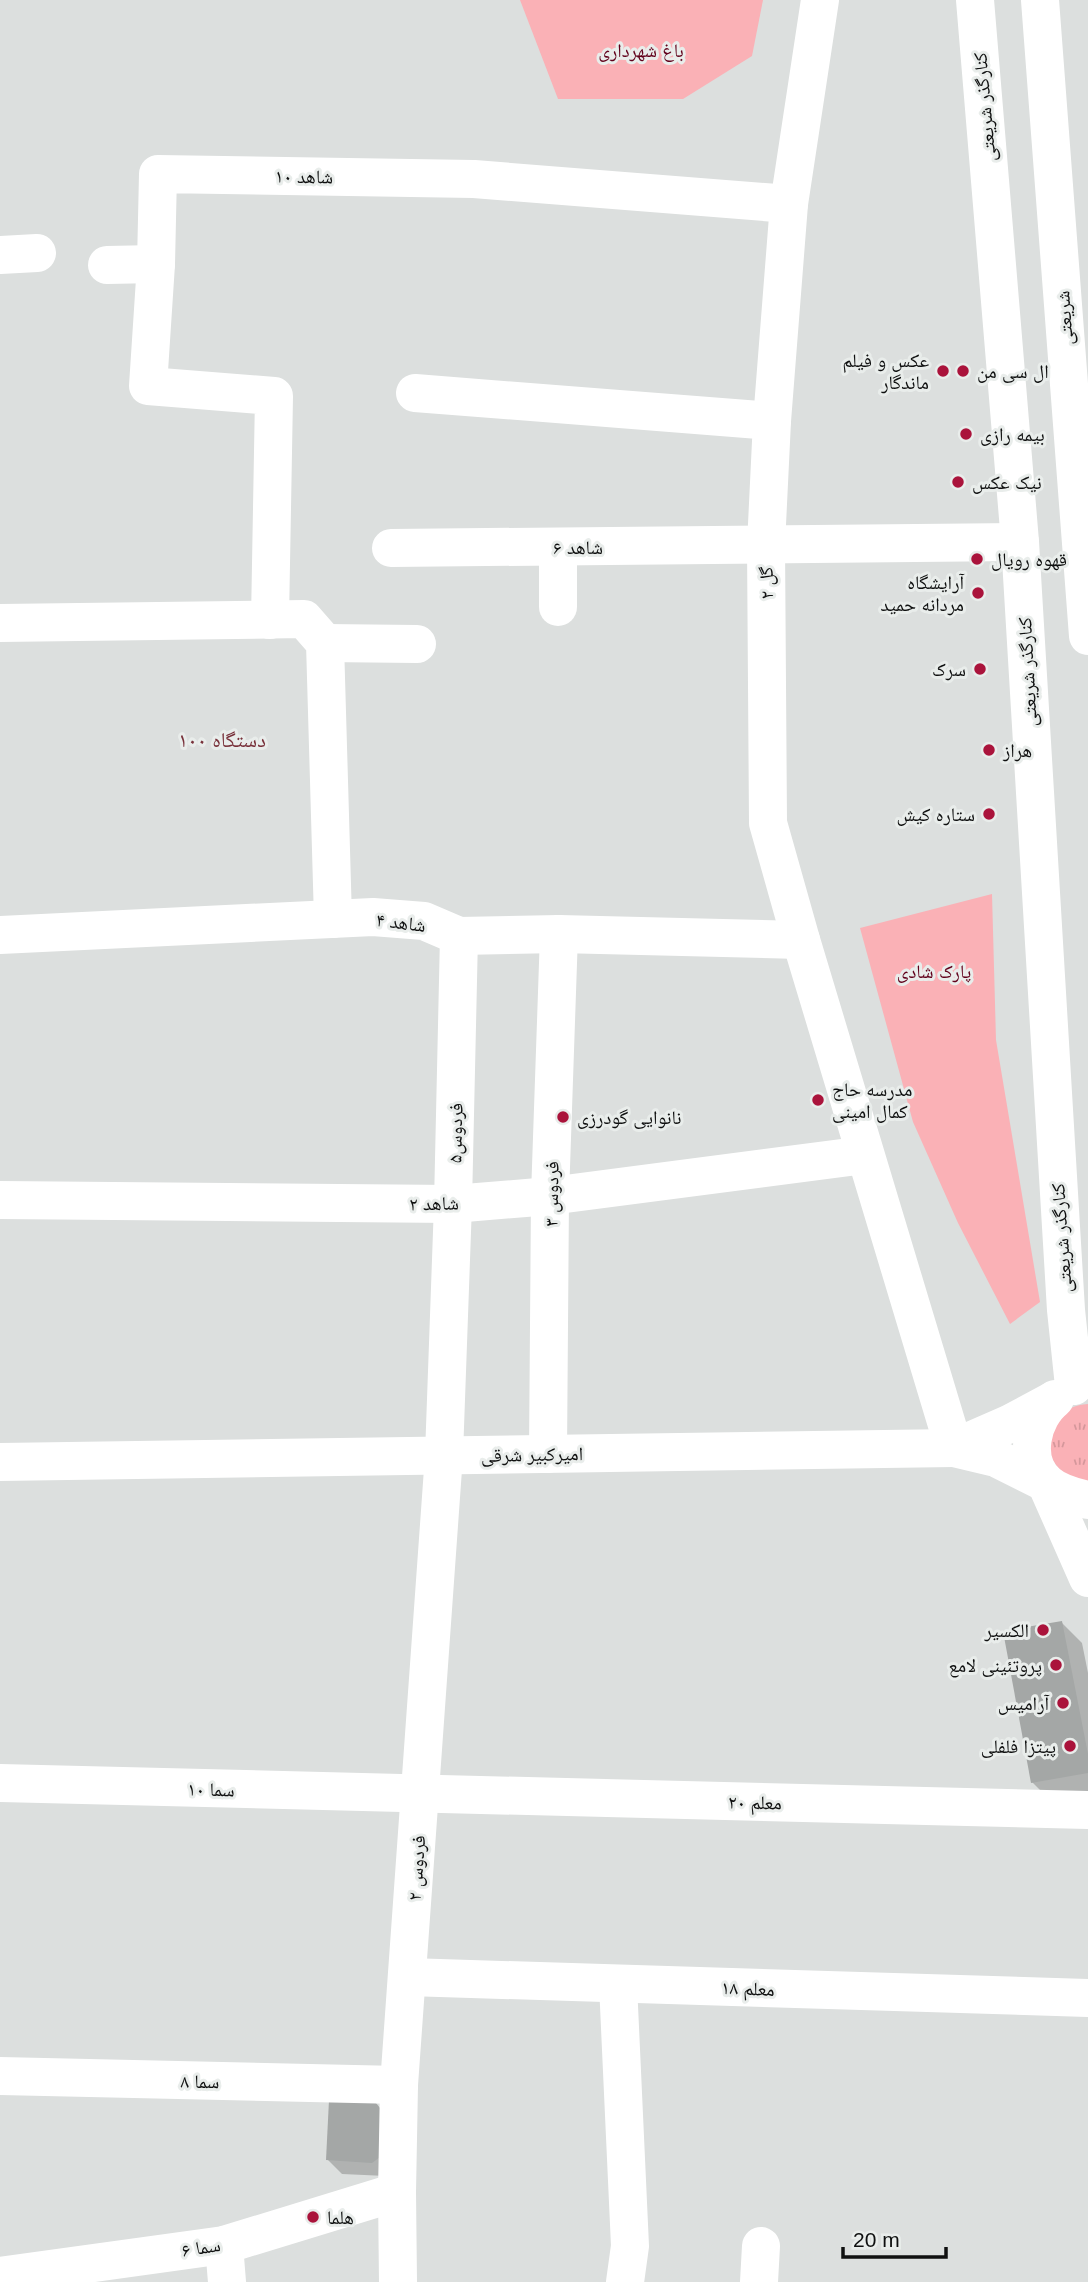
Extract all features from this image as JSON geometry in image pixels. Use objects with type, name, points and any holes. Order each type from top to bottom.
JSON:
[{"type":"street","name":"گل ۲","points":[[820,0],[789,204],[772,421],[766,545],[768,823],[954,1448]]},
{"type":"street","name":"کنارگذر شریعتی","points":[[975,0],[1020,542],[1072,1390]]},
{"type":"street","name":"شریعتی","points":[[1040,0],[1085,544],[1088,636]]},
{"type":"street","name":"شاهد ۱۰","points":[[300,627],[274,396],[148,386],[156,264],[158,174],[474,180],[789,204]]},
{"type":"street","points":[[107,265],[156,264]]},
{"type":"street","points":[[415,393],[772,421]]},
{"type":"street","name":"شاهد ۶","points":[[391,548],[1020,542]]},
{"type":"street","points":[[558,547],[558,607]]},
{"type":"street","points":[[0,623],[300,627],[417,644]]},
{"type":"street","points":[[300,627],[333,919]]},
{"type":"street","name":"شاهد ۴","points":[[0,934],[373,918],[424,922],[459,936],[559,933],[801,940]]},
{"type":"street","name":"فردوس ۳","points":[[548,1454],[550,1196],[559,933]]},
{"type":"street","name":"فردوس۵","points":[[444,1455],[459,936]]},
{"type":"street","name":"شاهد ۲","points":[[0,1200],[453,1204],[550,1196],[865,1155]]},
{"type":"street","points":[[1072,1390],[1044,1409],[1033,1433],[1033,1458],[1088,1578]]},
{"type":"street","name":"امیرکبیر شرقی","points":[[0,1462],[954,1448],[1009,1424],[1072,1390]]},
{"type":"street","points":[[954,1448],[996,1458],[1063,1492],[1088,1500]]},
{"type":"street","name":"فردوس ۲","points":[[398,2282],[399,2085],[422,1794],[444,1455]]},
{"type":"street","name":"سما ۱۰","points":[[0,1783],[422,1794]]},
{"type":"street","name":"معلم ۲۰","points":[[422,1794],[1088,1810]]},
{"type":"street","name":"معلم ۱۸","points":[[408,1977],[1088,1998]]},
{"type":"street","points":[[618,1984],[630,2246],[625,2282]]},
{"type":"street","name":"سما ۸","points":[[0,2076],[399,2085]]},
{"type":"street","name":"سما ۶","points":[[8,2278],[224,2245],[397,2192]]},
{"type":"street","points":[[224,2245],[227,2282]]},
{"type":"green space","name":"باغ شهرداری","points":[[520,0],[763,0],[752,56],[683,99],[558,99]]},
{"type":"green space","name":"پارک شادی","points":[[992,894],[996,1040],[1040,1302],[1010,1324],[958,1223],[913,1122],[860,928]]},
{"type":"green space","points":[[1088,1404],[1088,1482],[1071,1477],[1058,1468],[1051,1456],[1049,1442],[1051,1429],[1059,1417],[1071,1408]]},
{"type":"building","points":[[1062,1621],[1088,1754],[1088,1773],[1031,1783],[1003,1631]]},
{"type":"building","points":[[329,2100],[376,2103],[389,2119],[388,2151],[372,2163],[326,2160]]},
{"type":"place","name":"عکس و فیلم ماندگار","points":[[943,371]]},
{"type":"place","name":"ال سی من","points":[[963,371]]},
{"type":"place","name":"بیمه رازی","points":[[966,434]]},
{"type":"place","name":"نیک عکس","points":[[958,482]]},
{"type":"place","name":"قهوه رویال","points":[[977,559]]},
{"type":"place","name":"آرایشگاه مردانه حمید","points":[[978,593]]},
{"type":"place","name":"سرک","points":[[980,669]]},
{"type":"place","name":"هراز","points":[[989,750]]},
{"type":"place","name":"ستاره کیش","points":[[989,814]]},
{"type":"place","name":"مدرسه حاج کمال امینی","points":[[818,1100]]},
{"type":"place","name":"نانوایی گودرزی","points":[[563,1117]]},
{"type":"place","name":"الکسیر","points":[[1043,1630]]},
{"type":"place","name":"پروتئینی لامع","points":[[1056,1665]]},
{"type":"place","name":"آرامیس","points":[[1063,1703]]},
{"type":"place","name":"پیتزا فلفلی","points":[[1070,1746]]},
{"type":"place","name":"هلما","points":[[313,2217]]},
{"type":"district","name":"۱۰۰ دستگاه","points":[[222,740]]}]
